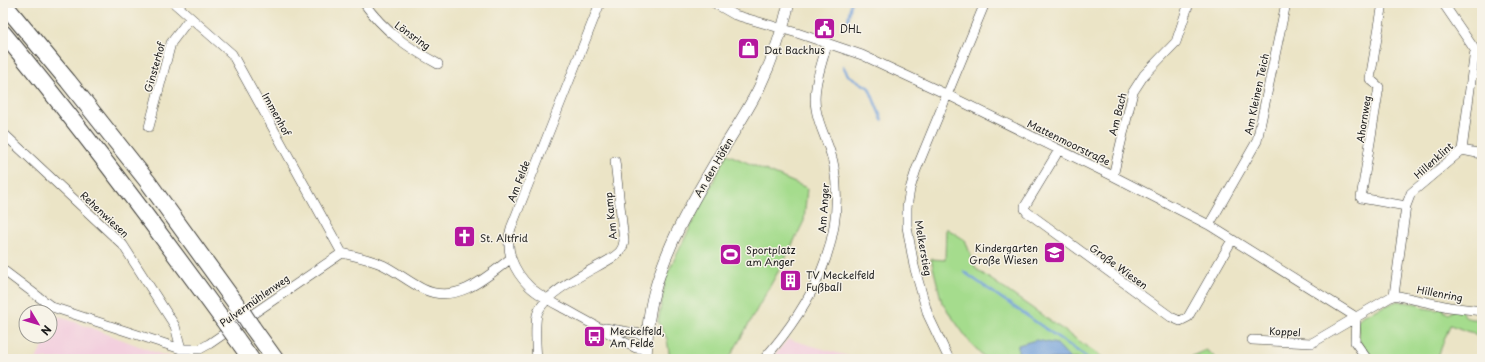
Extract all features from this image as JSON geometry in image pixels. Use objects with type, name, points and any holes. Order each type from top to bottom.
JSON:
[{"type":"highway","points":[[3,4],[68,81],[143,176],[275,359]]},
{"type":"highway","points":[[3,33],[51,91],[130,192],[251,359]]},
{"type":"street","name":"Immenhof","points":[[174,3],[232,54],[342,253]]},
{"type":"street","name":"Lönsring","points":[[364,3],[374,17],[388,31],[417,52],[438,64]]},
{"type":"street","name":"Am Felde","points":[[600,3],[511,228],[508,244],[511,258],[519,273],[530,287],[547,299],[646,354]]},
{"type":"street","name":"Mattenmoorstraße","points":[[714,3],[735,15],[862,55],[948,95],[1209,225],[1356,317]]},
{"type":"street","name":"An den Höfen","points":[[646,354],[647,335],[654,293],[670,248],[690,207],[759,88],[776,49],[783,29],[789,3]]},
{"type":"street","name":"Melkerstieg","points":[[950,359],[928,315],[914,266],[907,227],[907,207],[910,188],[916,170],[985,3]]},
{"type":"street","name":"Am Bach","points":[[1113,176],[1134,92],[1144,75],[1176,42],[1189,3]]},
{"type":"street","name":"Am Kleinen Teich","points":[[1209,225],[1257,141],[1286,3]]},
{"type":"street","name":"Ahornweg","points":[[1383,3],[1370,79],[1379,87],[1361,198],[1406,206]]},
{"type":"street","name":"Hillenklint","points":[[1394,295],[1406,206],[1411,194],[1462,150],[1475,50],[1443,3]]},
{"type":"street","name":"Ginsterhof","points":[[149,127],[171,43],[190,18]]},
{"type":"street","name":"Am Anger","points":[[764,359],[787,333],[811,295],[833,237],[837,188],[834,164],[828,141],[819,123],[815,108],[815,90],[827,44]]},
{"type":"street","name":"Rehenwiesen","points":[[3,133],[123,246],[175,326],[181,349]]},
{"type":"street","name":"Große Wiesen","points":[[1059,150],[1025,206],[1027,212],[1171,317],[1180,321],[1188,318],[1232,240]]},
{"type":"street","points":[[1462,150],[1482,154]]},
{"type":"street","name":"Am Kamp","points":[[547,299],[558,290],[612,258],[624,247],[615,161]]},
{"type":"street","points":[[342,253],[384,266],[422,288],[432,292],[444,294],[466,289],[478,284],[511,258]]},
{"type":"street","name":"Pulvermühlenweg","points":[[3,270],[52,307],[181,349],[200,349],[342,253]]},
{"type":"street","points":[[1367,359],[1355,342],[1356,317],[1394,295]]},
{"type":"street","name":"Hillenring","points":[[1394,295],[1449,307],[1482,311]]},
{"type":"street","points":[[537,359],[537,315],[547,299]]},
{"type":"street","name":"Koppel","points":[[1252,340],[1312,343],[1356,317]]},
{"type":"street","points":[[599,328],[647,335]]},
{"type":"shaded area","points":[[59,316],[163,355],[181,359],[36,359],[44,344],[58,344]]},
{"type":"shaded area","points":[[788,339],[855,358],[860,359],[771,359]]},
{"type":"green space","name":"Sportplatz am Anger","points":[[727,154],[807,188],[804,221],[783,263],[729,359],[670,359],[667,339],[658,322],[666,276]]},
{"type":"green space","points":[[946,228],[965,240],[976,269],[1105,359],[986,359],[969,341],[942,303],[931,259],[945,260]]},
{"type":"green space","points":[[1397,301],[1419,304],[1423,308],[1437,310],[1441,307],[1444,308],[1444,312],[1450,313],[1455,309],[1462,310],[1467,318],[1482,319],[1482,338],[1473,333],[1450,325],[1437,359],[1370,359],[1359,340],[1357,321],[1362,316]]},
{"type":"green space","points":[[1206,350],[1217,359],[1185,359]]},
{"type":"water","points":[[1036,340],[1057,344],[1071,359],[1018,359],[1018,345]]},
{"type":"waterway","points":[[847,26],[851,3]]},
{"type":"waterway","points":[[843,66],[848,75],[869,88],[882,120]]},
{"type":"waterway","points":[[964,272],[1089,359]]},
{"type":"place","name":"DHL","points":[[825,28]]},
{"type":"place","name":"Dat Backhus","points":[[749,49]]},
{"type":"place","name":"St. Altfrid","points":[[464,237]]},
{"type":"place","name":"Kindergarten Große Wiesen","points":[[1054,253]]},
{"type":"place","name":"Sportplatz am Anger","points":[[731,255]]},
{"type":"place","name":"TV Meckelfeld Fußball","points":[[791,280]]},
{"type":"place","name":"Meckelfeld, Am Felde","points":[[594,336]]}]
